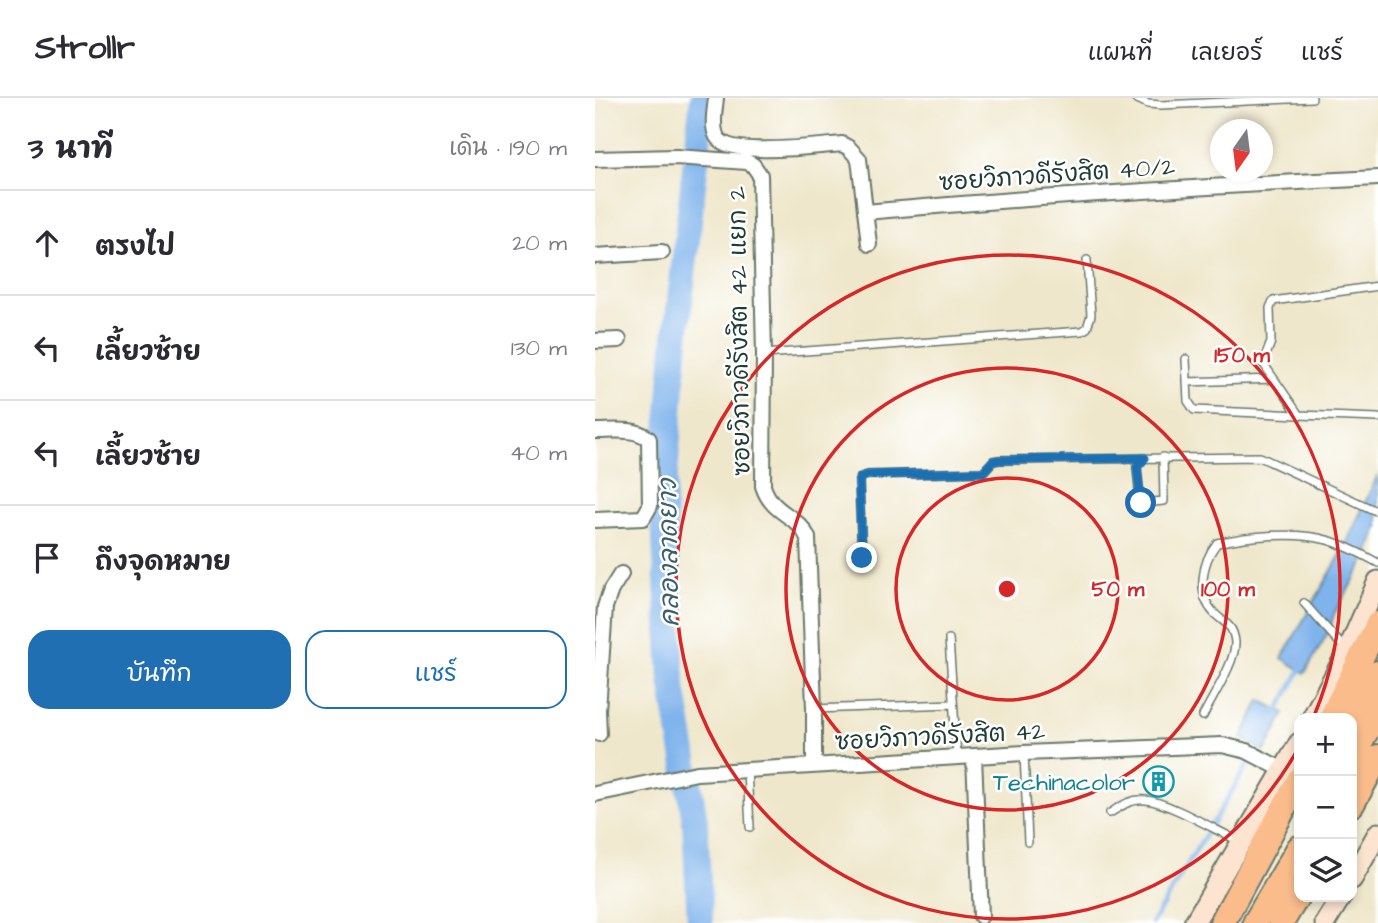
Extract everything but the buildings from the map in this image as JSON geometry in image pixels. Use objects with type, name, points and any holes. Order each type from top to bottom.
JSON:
[{"type":"highway","points":[[1350,645],[1378,616]]},
{"type":"highway","points":[[1334,713],[1378,624]]},
{"type":"highway","points":[[1356,713],[1378,673]]},
{"type":"highway","points":[[1357,748],[1378,710]]},
{"type":"highway","points":[[1357,795],[1378,757]]},
{"type":"highway","points":[[1357,809],[1378,773]]},
{"type":"highway","points":[[1222,923],[1292,775]]},
{"type":"highway","points":[[1236,923],[1294,822]]},
{"type":"highway","points":[[1255,923],[1294,857]]},
{"type":"highway","points":[[1282,923],[1294,902]]},
{"type":"highway","points":[[1289,923],[1302,902]]},
{"type":"main road","points":[[1315,713],[1350,645],[1378,581]]},
{"type":"main road","points":[[1194,923],[1243,843],[1292,775]]},
{"type":"main road","points":[[1357,870],[1378,833]]},
{"type":"main road","points":[[1325,923],[1338,902]]},
{"type":"street","points":[[716,98],[716,135],[721,142],[731,146],[749,149],[842,144],[849,148],[859,159],[869,244]]},
{"type":"street","name":"ซอยวิภาวดีรังสิต 42 แยก 2","points":[[595,159],[676,157],[747,162],[753,165],[760,175],[764,354],[763,486],[772,505],[805,530],[808,538],[814,765]]},
{"type":"street","name":"ซอยวิภาวดีรังสิต 40/2","points":[[865,212],[1241,183],[1378,178]]},
{"type":"street","points":[[595,256],[662,251]]},
{"type":"street","points":[[595,341],[619,340]]},
{"type":"street","points":[[595,431],[631,431],[649,439],[650,506],[643,518],[595,520]]},
{"type":"street","points":[[599,734],[597,710],[605,607],[621,574]]},
{"type":"street","name":"ซอยวิภาวดีรังสิต 42","points":[[595,794],[697,773],[957,757],[1222,745],[1253,753],[1292,775]]},
{"type":"street","points":[[974,757],[981,916]]},
{"type":"lane","points":[[1135,98],[1161,105],[1312,98]]},
{"type":"lane","points":[[764,354],[1082,331],[1087,328],[1091,315],[1087,260]]},
{"type":"lane","points":[[1299,415],[1263,363],[1271,342],[1270,308],[1273,301],[1378,286]]},
{"type":"lane","points":[[1186,359],[1188,401],[1194,411],[1378,418]]},
{"type":"lane","points":[[1187,382],[1273,379]]},
{"type":"lane","points":[[1145,458],[1137,467],[1142,503],[1164,501],[1163,457]]},
{"type":"lane","points":[[862,558],[861,477],[983,472],[993,461],[999,460],[1260,457],[1378,512]]},
{"type":"lane","points":[[1203,716],[1231,662],[1235,644],[1231,626],[1214,613],[1205,600],[1202,583],[1208,554],[1217,543],[1313,536],[1345,547],[1378,563]]},
{"type":"lane","points":[[1304,603],[1329,631],[1350,645]]},
{"type":"lane","points":[[949,639],[957,757]]},
{"type":"lane","points":[[814,709],[953,704]]},
{"type":"lane","points":[[1024,754],[1028,842]]},
{"type":"lane","points":[[747,770],[750,827]]},
{"type":"lane","points":[[1110,813],[1126,803],[1145,800],[1163,805],[1243,843]]},
{"type":"water","points":[[1378,474],[1378,527],[1367,557],[1334,614],[1329,631],[1305,673],[1282,658],[1345,547]]},
{"type":"water","points":[[1260,700],[1285,713],[1265,751],[1242,738]]},
{"type":"waterway","name":"คลองลาดยาว","points":[[700,923],[695,821],[672,680],[663,500],[676,336],[703,98]]},
{"type":"waterway","points":[[1276,715],[1302,667]]},
{"type":"waterway","points":[[1152,923],[1253,756]]},
{"type":"place","name":"Techinacolor","points":[[1158,782]]},
{"type":"route","points":[[862,558],[859,480],[868,475],[983,472],[993,461],[999,460],[1145,458],[1137,467],[1141,503]]}]
